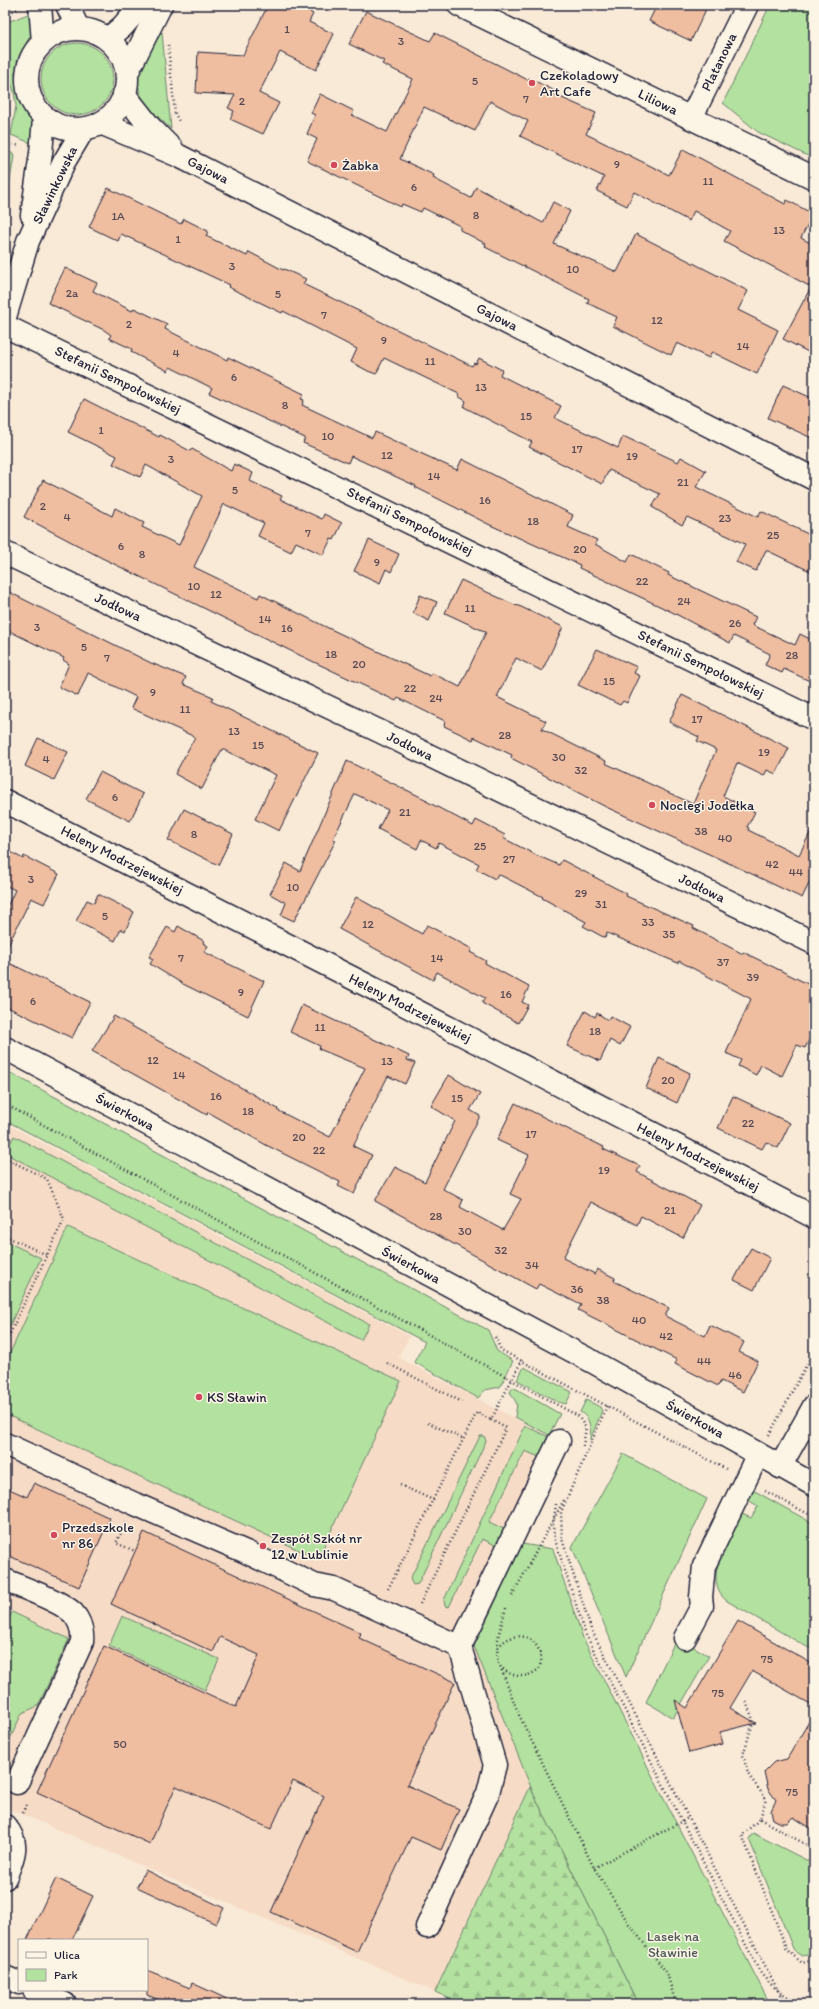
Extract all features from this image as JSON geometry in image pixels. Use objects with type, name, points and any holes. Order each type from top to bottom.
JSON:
[{"type":"street","points":[[40,5],[43,42]]},
{"type":"street","points":[[67,5],[78,28]]},
{"type":"street","points":[[108,39],[123,26],[140,5]]},
{"type":"street","points":[[127,73],[161,5]]},
{"type":"street","name":"Liliowa","points":[[459,5],[814,178]]},
{"type":"street","name":"Platanowa","points":[[691,118],[747,5]]},
{"type":"street","points":[[78,28],[94,30],[108,39],[121,55],[127,73],[126,88],[116,110],[93,127],[64,128],[44,119],[33,104],[27,83],[28,72],[31,60],[43,42],[60,32],[78,28]]},
{"type":"street","name":"Gajowa","points":[[124,94],[150,127],[178,156]]},
{"type":"street","name":"Sławinkowska","points":[[28,241],[42,153],[44,119]]},
{"type":"street","name":"Sławinkowska","points":[[5,316],[28,241],[64,162],[93,127]]},
{"type":"street","name":"Gajowa","points":[[93,127],[178,156],[814,479]]},
{"type":"street","name":"Stefanii Sempołowskiej","points":[[5,326],[814,719]]},
{"type":"street","name":"Jodłowa","points":[[5,553],[372,728],[814,943]]},
{"type":"street","name":"Heleny Modrzejewskiej","points":[[5,801],[380,992],[814,1217]]},
{"type":"street","name":"Świerkowa","points":[[5,1048],[581,1355],[763,1446],[780,1467],[814,1485]]},
{"type":"street","points":[[780,1467],[814,1406]]},
{"type":"street","points":[[427,1927],[488,1794],[495,1765],[460,1647],[559,1441]]},
{"type":"street","points":[[5,1444],[135,1504],[246,1552],[314,1585],[334,1589],[460,1647]]},
{"type":"street","points":[[685,1638],[702,1606],[701,1597],[704,1566],[763,1446]]},
{"type":"street","points":[[5,1580],[65,1607],[74,1614],[83,1632],[82,1642],[17,1783]]},
{"type":"street","points":[[5,1826],[12,1834],[15,1844],[11,1862],[5,1878]]},
{"type":"street","points":[[5,1977],[18,1983]]},
{"type":"street","points":[[36,1991],[65,2004]]},
{"type":"path","points":[[14,5],[16,10]]},
{"type":"path","points":[[167,40],[175,114],[181,126]]},
{"type":"path","points":[[5,1104],[511,1381],[578,1416],[586,1428],[586,1436],[581,1451]]},
{"type":"path","points":[[5,1158],[47,1179],[64,1219],[5,1344]]},
{"type":"path","points":[[5,1236],[47,1255]]},
{"type":"path","points":[[763,1446],[814,1351]]},
{"type":"path","points":[[491,1420],[522,1360]]},
{"type":"path","points":[[387,1363],[462,1402]]},
{"type":"path","points":[[607,1406],[561,1512],[562,1539],[591,1629],[785,2004]]},
{"type":"path","points":[[378,1609],[477,1412],[506,1428],[410,1624]]},
{"type":"path","points":[[428,1423],[464,1439]]},
{"type":"path","points":[[400,1485],[433,1500]]},
{"type":"path","points":[[569,1491],[554,1516],[506,1608],[498,1637],[497,1658],[519,1714],[594,1868],[629,1924],[667,1973],[676,2004]]},
{"type":"path","points":[[557,1502],[554,1516],[555,1540],[586,1634],[760,1972],[768,1983],[778,1992],[800,2004]]},
{"type":"path","points":[[135,1504],[116,1543],[135,1551]]},
{"type":"path","points":[[497,1648],[505,1639],[515,1635],[524,1636],[535,1644],[541,1658],[539,1670],[531,1676],[518,1677],[508,1674],[500,1666]]},
{"type":"path","points":[[746,1702],[752,1717],[752,1726],[743,1755],[748,1774],[766,1799],[760,1818],[742,1835],[787,1950],[802,1963],[814,1960]]},
{"type":"path","points":[[594,1868],[688,1818]]},
{"type":"path","points":[[760,1818],[814,1849]]},
{"type":"shaded area","name":"Zespół Szkół nr 12 w Lublinie","points":[[5,1123],[410,1336],[398,1357],[569,1447],[474,1646],[530,1787],[435,1992],[5,1807]]},
{"type":"green space","points":[[770,5],[814,5],[814,159],[758,132],[723,103]]},
{"type":"green space","points":[[33,12],[32,33],[23,49],[15,73],[19,98],[32,123],[33,144],[11,135],[16,106],[14,92],[5,66],[5,23]]},
{"type":"green space","points":[[162,32],[171,129],[143,100],[139,91],[138,82],[142,64]]},
{"type":"green space","points":[[77,43],[97,49],[107,59],[113,79],[107,99],[97,109],[77,115],[57,109],[47,99],[41,79],[47,59],[57,49]]},
{"type":"green space","points":[[6,152],[13,153],[14,156],[5,211]]},
{"type":"green space","points":[[5,1070],[488,1330],[497,1351],[513,1361],[500,1387],[485,1390],[478,1398],[414,1362],[425,1342],[5,1120]]},
{"type":"green space","points":[[14,1136],[369,1324],[361,1340],[5,1153]]},
{"type":"green space","name":"KS Sławin","points":[[68,1227],[401,1381],[318,1559],[5,1414],[5,1364]]},
{"type":"green space","points":[[5,1241],[41,1258],[5,1336]]},
{"type":"green space","points":[[524,1367],[572,1392],[566,1404],[558,1402],[517,1380]]},
{"type":"green space","points":[[513,1387],[560,1414],[549,1435],[515,1417],[517,1404],[510,1392]]},
{"type":"green space","points":[[586,1400],[600,1407],[602,1411],[590,1440],[590,1424],[584,1414],[580,1412]]},
{"type":"green space","points":[[525,1426],[549,1437],[539,1457],[525,1451],[489,1522],[506,1530],[498,1546],[482,1539],[449,1607],[445,1606],[444,1600]]},
{"type":"green space","points":[[480,1436],[484,1436],[486,1441],[418,1584],[413,1585],[410,1579]]},
{"type":"green space","points":[[623,1454],[707,1499],[626,1677],[572,1547]]},
{"type":"green space","points":[[751,1489],[814,1524],[814,1651],[727,1601],[719,1592],[716,1582],[717,1570],[724,1545],[740,1513],[751,1518],[758,1506],[746,1499]]},
{"type":"green space","name":"Lasek na Sławinie","points":[[522,1544],[553,1549],[583,1638],[669,1809],[770,2004],[638,2004],[534,1795],[474,1646]]},
{"type":"green space","points":[[12,1612],[69,1639],[38,1706],[22,1713],[5,1750],[5,1629]]},
{"type":"green space","points":[[122,1616],[219,1659],[205,1690],[109,1646]]},
{"type":"green space","points":[[677,1637],[709,1656],[673,1718],[646,1702]]},
{"type":"green space","points":[[530,1787],[638,2004],[461,2004],[435,1992]]},
{"type":"green space","points":[[753,1833],[814,1864],[813,1954],[802,1956],[794,1951],[749,1839]]},
{"type":"building","points":[[268,5],[314,5],[310,12],[313,14],[309,22],[334,34],[316,70],[280,52],[259,93],[279,103],[263,134],[230,119],[234,111],[228,108],[235,95],[196,93],[198,52],[243,55]]},
{"type":"building","points":[[657,5],[708,5],[691,41],[649,21]]},
{"type":"building","points":[[366,11],[430,41],[435,33],[528,80],[529,78],[555,91],[553,94],[596,113],[586,134],[669,175],[683,149],[785,204],[787,200],[813,214],[801,238],[814,245],[814,355],[783,339],[811,287],[724,241],[730,231],[694,211],[689,221],[634,192],[627,206],[597,191],[604,177],[520,136],[528,121],[490,101],[475,131],[424,107],[400,159],[434,175],[433,178],[471,198],[476,187],[543,223],[553,202],[570,211],[554,244],[617,272],[636,234],[748,291],[738,310],[778,330],[757,374],[712,352],[709,358],[677,343],[671,355],[613,326],[617,317],[587,303],[589,299],[485,247],[486,244],[460,230],[460,226],[423,208],[421,212],[402,204],[401,207],[307,161],[317,139],[307,134],[315,115],[311,113],[320,94],[354,111],[352,115],[387,132],[413,79],[382,64],[384,61],[349,44]]},
{"type":"building","points":[[108,188],[181,224],[184,219],[208,231],[206,236],[247,256],[249,252],[283,270],[284,269],[306,279],[303,284],[472,366],[474,363],[476,364],[479,358],[502,370],[500,375],[561,406],[555,418],[618,448],[623,436],[678,462],[681,457],[706,471],[696,487],[758,517],[761,511],[814,537],[814,573],[766,550],[756,571],[736,562],[745,544],[687,517],[682,525],[652,507],[660,494],[609,470],[602,484],[529,447],[532,442],[464,407],[466,401],[458,396],[459,394],[384,358],[376,374],[368,371],[351,362],[357,349],[283,311],[282,313],[228,287],[230,285],[121,234],[118,241],[89,227]]},
{"type":"building","points":[[65,268],[97,283],[93,291],[132,311],[134,308],[167,324],[165,329],[227,360],[228,357],[304,394],[301,399],[304,400],[302,405],[372,438],[375,432],[457,470],[462,459],[573,515],[568,527],[597,540],[595,544],[627,562],[631,554],[669,573],[668,575],[756,617],[752,625],[795,645],[800,634],[814,641],[814,683],[784,669],[782,673],[765,665],[770,654],[734,636],[730,643],[672,612],[579,568],[580,565],[490,525],[415,487],[416,486],[351,456],[348,463],[303,443],[305,438],[209,393],[212,388],[170,367],[168,371],[131,352],[132,349],[109,338],[111,335],[104,330],[48,303]]},
{"type":"building","points":[[783,385],[814,399],[814,439],[768,418]]},
{"type":"building","points":[[84,399],[159,437],[160,435],[190,451],[192,449],[231,471],[234,464],[253,473],[250,481],[282,496],[280,499],[322,519],[324,514],[342,523],[334,540],[331,539],[323,555],[296,542],[291,552],[258,536],[264,523],[224,504],[194,567],[258,598],[260,594],[430,676],[432,673],[460,687],[486,632],[445,613],[461,580],[517,605],[563,627],[542,671],[516,658],[497,697],[546,721],[542,729],[606,761],[605,763],[693,804],[716,750],[697,741],[699,737],[669,722],[682,695],[789,748],[776,774],[767,770],[764,776],[737,763],[723,796],[755,812],[747,827],[749,828],[748,830],[799,855],[814,825],[814,873],[802,898],[606,807],[511,758],[512,755],[474,737],[473,740],[444,726],[445,721],[398,698],[396,701],[293,652],[102,558],[24,517],[43,480],[112,516],[115,508],[144,523],[142,527],[179,545],[202,496],[146,465],[140,477],[113,464],[117,456],[68,432]]},
{"type":"building","points":[[369,540],[399,554],[391,572],[386,569],[380,583],[354,571]]},
{"type":"building","points":[[5,590],[151,663],[186,677],[183,684],[213,697],[211,701],[318,753],[279,831],[255,819],[276,775],[222,749],[202,789],[175,774],[195,737],[131,708],[136,697],[88,673],[78,696],[59,687],[69,664],[63,660],[64,658],[5,629]]},
{"type":"building","points":[[420,595],[437,602],[429,621],[413,613]]},
{"type":"building","points":[[597,649],[637,667],[634,673],[640,676],[627,703],[623,701],[620,705],[578,685]]},
{"type":"building","points":[[38,738],[68,752],[54,780],[25,766]]},
{"type":"building","points":[[347,761],[427,800],[426,801],[473,826],[476,820],[505,835],[503,838],[536,855],[559,865],[562,860],[627,894],[626,896],[694,926],[693,928],[743,954],[743,952],[814,987],[814,1030],[805,1048],[797,1045],[782,1076],[761,1065],[756,1075],[738,1066],[741,1060],[726,1053],[751,999],[679,961],[678,963],[607,933],[605,938],[583,926],[586,922],[542,898],[543,897],[498,874],[495,879],[476,869],[479,864],[439,843],[436,848],[421,840],[417,849],[378,829],[388,810],[355,794],[333,839],[336,840],[294,921],[281,915],[286,903],[270,894],[286,863],[300,871]]},
{"type":"building","points":[[100,772],[143,794],[130,821],[86,799]]},
{"type":"building","points":[[184,809],[233,834],[218,865],[168,840]]},
{"type":"building","points":[[11,852],[23,859],[24,856],[59,874],[44,904],[31,898],[5,952],[5,911],[15,890],[5,885],[5,864]]},
{"type":"building","points":[[98,894],[134,912],[125,931],[121,929],[115,941],[76,921],[87,900],[94,903]]},
{"type":"building","points":[[356,897],[422,934],[427,925],[472,949],[470,952],[486,961],[485,963],[529,987],[522,1002],[528,1005],[518,1023],[482,1003],[485,998],[437,972],[433,980],[339,929]]},
{"type":"building","points":[[178,926],[204,941],[203,943],[208,946],[204,952],[264,981],[248,1016],[183,984],[150,964],[153,959],[149,957],[167,927],[175,932]]},
{"type":"building","points":[[5,961],[90,1002],[72,1038],[5,1006]]},
{"type":"building","points":[[302,1005],[409,1056],[407,1060],[415,1063],[405,1084],[388,1076],[353,1146],[372,1155],[354,1194],[338,1186],[340,1182],[266,1145],[208,1112],[207,1115],[92,1051],[114,1016],[249,1092],[278,1109],[277,1110],[330,1137],[365,1068],[319,1049],[320,1046],[290,1032]]},
{"type":"building","points":[[585,1011],[595,1017],[597,1013],[608,1020],[610,1016],[630,1027],[620,1046],[610,1040],[600,1061],[567,1046]]},
{"type":"building","points":[[659,1058],[690,1073],[677,1103],[646,1088]]},
{"type":"building","points":[[449,1075],[480,1094],[470,1110],[480,1116],[443,1189],[463,1200],[460,1207],[503,1230],[521,1199],[510,1194],[529,1155],[497,1140],[515,1103],[604,1147],[603,1149],[640,1166],[637,1172],[700,1205],[683,1238],[641,1216],[637,1225],[591,1202],[563,1258],[595,1274],[597,1269],[615,1278],[614,1281],[669,1308],[665,1316],[705,1336],[710,1325],[744,1342],[739,1352],[758,1361],[743,1392],[721,1381],[718,1386],[675,1364],[677,1360],[578,1310],[581,1305],[539,1284],[536,1289],[375,1201],[395,1167],[425,1182],[455,1121],[431,1106]]},
{"type":"building","points":[[733,1096],[790,1123],[778,1148],[766,1142],[762,1149],[718,1128]]},
{"type":"building","points":[[751,1248],[770,1258],[754,1290],[734,1280]]},
{"type":"building","name":"Przedszkole nr 86","points":[[34,1483],[110,1518],[79,1587],[5,1554],[5,1487],[27,1497]]},
{"type":"building","points":[[144,1532],[361,1633],[359,1638],[455,1682],[407,1785],[459,1809],[441,1850],[411,1837],[357,1952],[271,1912],[324,1796],[293,1781],[271,1829],[176,1786],[150,1844],[37,1792],[104,1646],[236,1707],[259,1655],[220,1637],[213,1652],[111,1604]]},
{"type":"building","points":[[738,1621],[814,1665],[814,1706],[752,1671],[730,1708],[756,1723],[720,1732],[723,1744],[689,1753],[675,1700],[687,1708]]},
{"type":"building","points":[[814,1713],[814,1830],[793,1817],[787,1823],[781,1823],[773,1819],[771,1811],[776,1800],[768,1789],[764,1772],[774,1762],[787,1759]]},
{"type":"building","points":[[145,1870],[224,1908],[216,1924],[137,1887]]},
{"type":"building","points":[[56,1878],[93,1896],[72,1939],[27,1939]]},
{"type":"building","points":[[148,1970],[190,1988],[192,1983],[238,2004],[169,2004],[147,1995]]},
{"type":"place","name":"Czekoladowy Art Cafe","points":[[532,83]]},
{"type":"place","name":"Żabka","points":[[334,165]]},
{"type":"place","name":"Noclegi Jodełka","points":[[652,805]]},
{"type":"place","name":"KS Sławin","points":[[199,1397]]},
{"type":"place","name":"Przedszkole nr 86","points":[[54,1535]]},
{"type":"place","name":"Zespół Szkół nr 12 w Lublinie","points":[[263,1546]]}]
